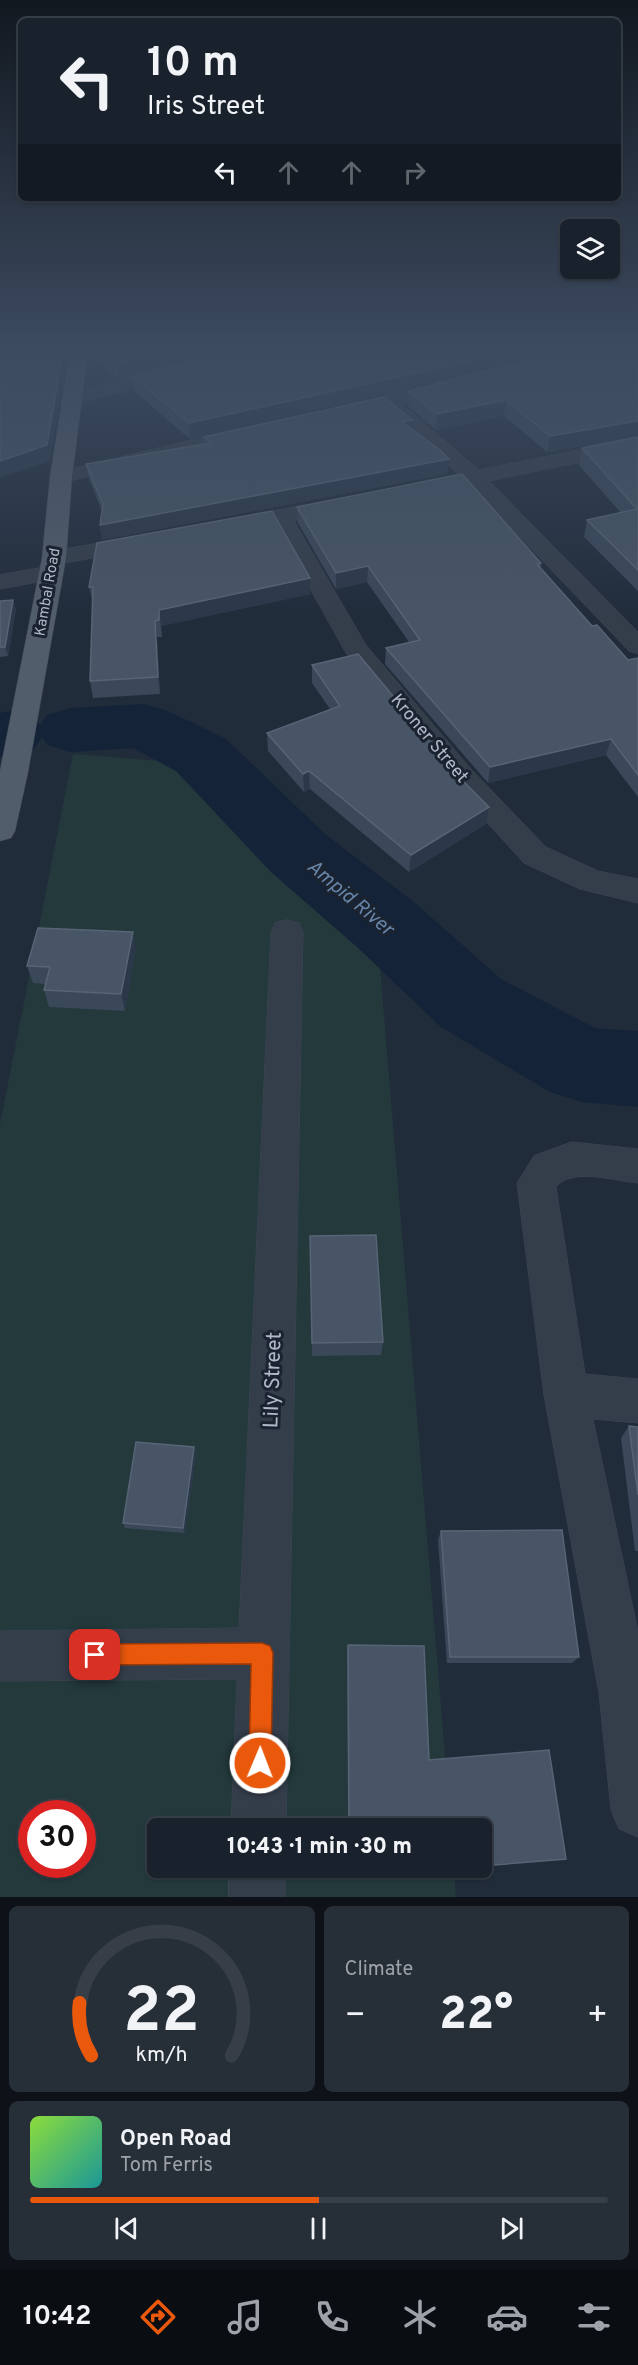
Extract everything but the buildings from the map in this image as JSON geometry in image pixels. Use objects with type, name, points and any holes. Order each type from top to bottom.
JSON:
[{"type":"main road","name":"Kambal Road","points":[[0,831],[14,772],[53,566],[65,440]]},
{"type":"street","points":[[60,477],[219,440]]},
{"type":"street","points":[[431,440],[474,477],[638,646]]},
{"type":"street","points":[[406,491],[638,444]]},
{"type":"street","points":[[214,529],[360,501]]},
{"type":"street","name":"Kroner Street","points":[[281,517],[355,648],[460,775],[528,847],[536,855],[591,881],[638,891]]},
{"type":"street","points":[[0,582],[115,547],[159,539]]},
{"type":"street","name":"Lily Street","points":[[258,1818],[287,932]]},
{"type":"street","points":[[638,1166],[572,1159],[548,1168],[536,1183],[566,1395],[631,1694],[638,1810]]},
{"type":"street","points":[[566,1395],[638,1401]]},
{"type":"street","points":[[0,1656],[262,1653]]},
{"type":"street","points":[[257,1878],[257,1897]]},
{"type":"green space","points":[[73,754],[187,763],[379,955],[450,1818],[147,1818],[147,1878],[455,1878],[456,1897],[0,1897],[0,1124]]},
{"type":"waterway","name":"Ampid River","points":[[71,730],[144,726],[201,755],[298,853],[386,925],[471,1003],[582,1065],[638,1069]]},
{"type":"waterway","name":"Ampid River","points":[[0,735],[10,733]]},
{"type":"route","points":[[95,1655],[262,1653],[260,1763]]}]
